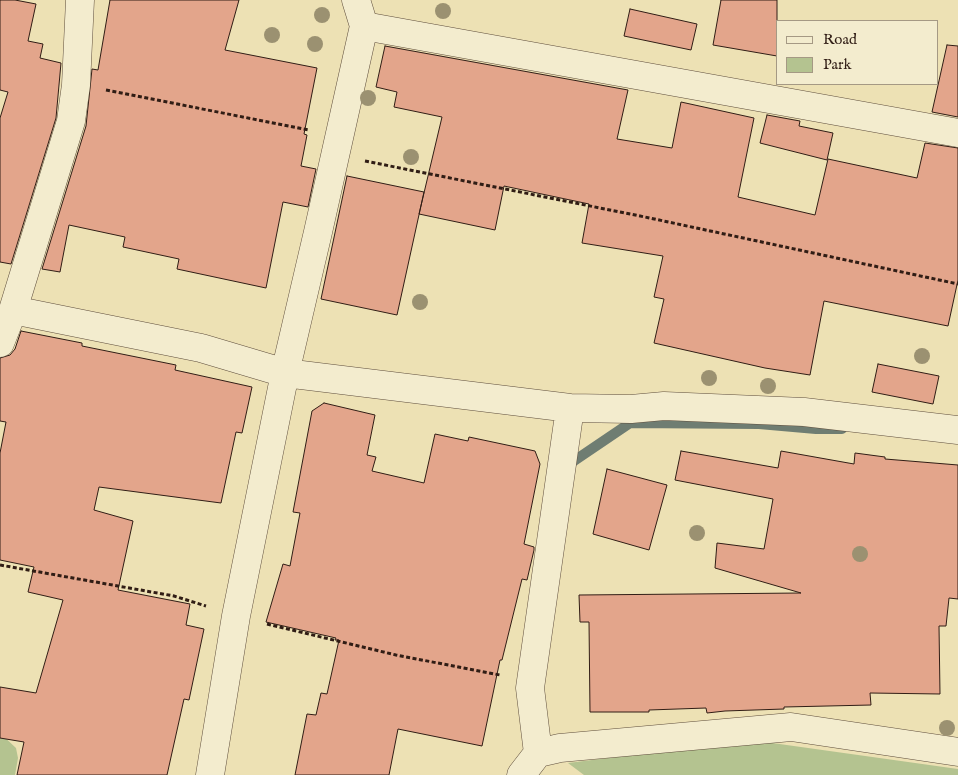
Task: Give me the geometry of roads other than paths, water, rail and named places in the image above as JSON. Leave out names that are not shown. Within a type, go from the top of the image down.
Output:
[{"type":"street","points":[[0,343],[13,310],[71,121],[76,84],[80,0]]},
{"type":"street","points":[[210,775],[236,616],[285,373],[364,26],[356,0]]},
{"type":"street","points":[[364,26],[958,133]]},
{"type":"street","points":[[13,310],[201,348],[285,373],[570,408],[630,409],[664,406],[804,412],[958,430]]},
{"type":"street","points":[[538,753],[530,688],[570,408]]},
{"type":"street","points":[[521,775],[538,753],[560,748],[791,727],[958,752]]},
{"type":"waterway","points":[[565,467],[630,423],[759,424],[816,429],[842,429]]}]
